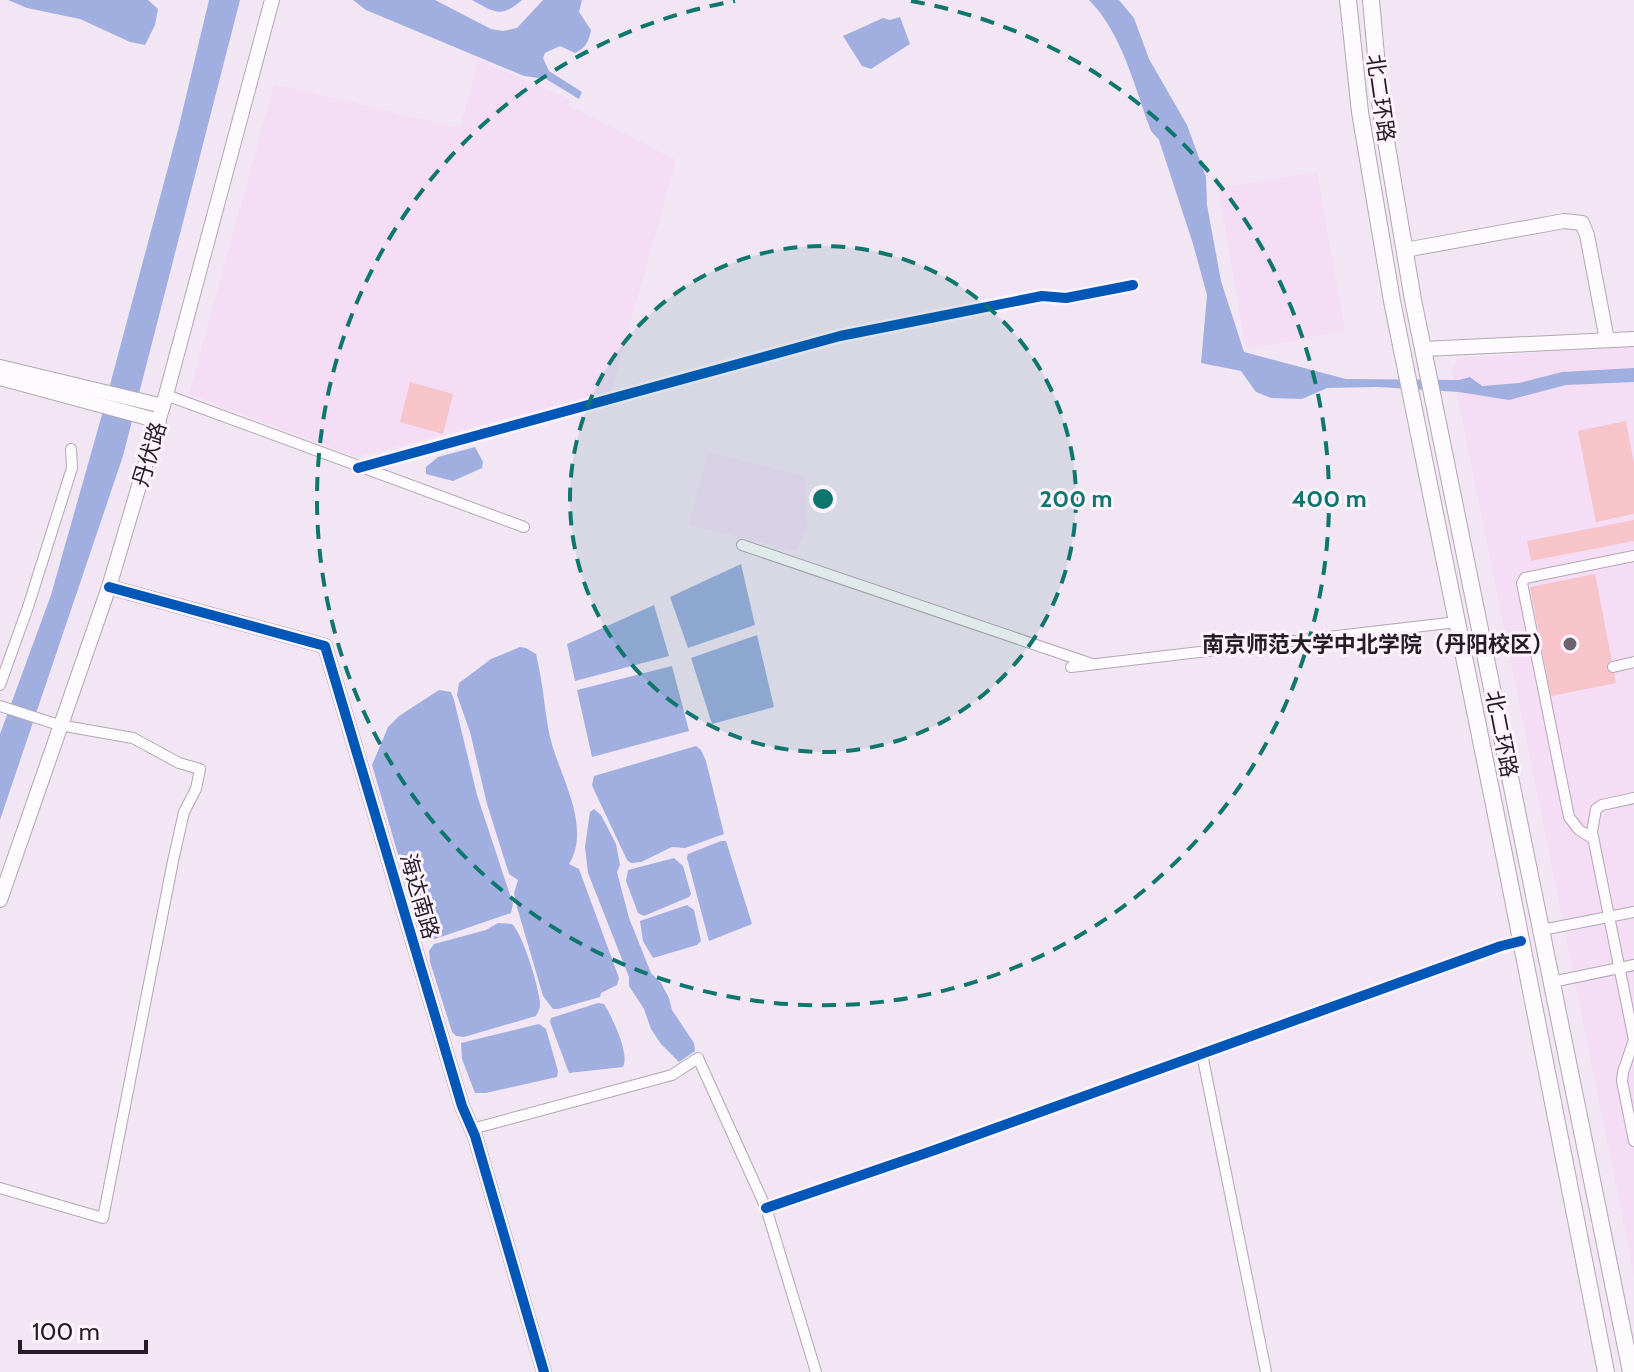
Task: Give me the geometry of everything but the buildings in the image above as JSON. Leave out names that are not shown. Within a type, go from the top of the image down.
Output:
[{"type":"main road","name":"北二环路","points":[[1348,0],[1357,85],[1382,246],[1606,1372]]},
{"type":"main road","name":"北二环路","points":[[1371,0],[1381,111],[1423,349],[1631,1372]]},
{"type":"street","name":"丹伏路","points":[[0,900],[109,587],[163,408],[272,0]]},
{"type":"street","points":[[1382,246],[1404,247],[1564,221],[1582,223],[1607,340]]},
{"type":"street","points":[[358,468],[840,336],[1042,296],[1066,298],[1133,285]]},
{"type":"street","points":[[1423,349],[1634,339]]},
{"type":"street","points":[[0,367],[139,408],[163,408],[358,468],[524,527]]},
{"type":"street","points":[[0,378],[101,398]]},
{"type":"street","points":[[0,685],[72,468],[71,449]]},
{"type":"street","points":[[742,545],[1093,664]]},
{"type":"street","points":[[1592,838],[1579,830],[1569,817],[1522,583],[1525,578],[1634,556]]},
{"type":"street","name":"海达南路","points":[[109,587],[325,646],[544,1372]]},
{"type":"street","points":[[1071,667],[1479,620]]},
{"type":"street","points":[[1613,667],[1634,662]]},
{"type":"street","points":[[0,706],[59,725],[133,738],[179,763],[200,769],[196,789],[184,812],[173,861],[103,1218],[0,1188]]},
{"type":"street","points":[[1634,798],[1596,809],[1592,838],[1611,917],[1634,1040],[1622,1081],[1634,1141]]},
{"type":"street","points":[[766,1208],[1501,946],[1634,912]]},
{"type":"street","points":[[1552,982],[1634,965]]},
{"type":"street","points":[[1202,1054],[1266,1372]]},
{"type":"street","points":[[472,1129],[672,1075],[698,1058],[766,1208],[816,1372]]},
{"type":"shaded area","points":[[478,60],[570,99],[569,106],[676,160],[611,392],[357,457],[189,394],[274,84],[460,128]]},
{"type":"shaded area","points":[[1317,172],[1345,331],[1246,349],[1218,188]]},
{"type":"shaded area","name":"南京师范大学中北学院（丹阳校区）","points":[[1634,346],[1634,1275],[1452,369],[1459,358]]},
{"type":"shaded area","points":[[410,382],[453,394],[443,434],[400,422]]},
{"type":"shaded area","points":[[1626,421],[1634,464],[1634,514],[1596,522],[1578,431]]},
{"type":"shaded area","points":[[708,452],[804,476],[807,525],[797,551],[689,525]]},
{"type":"shaded area","points":[[1634,520],[1634,541],[1531,561],[1527,541]]},
{"type":"shaded area","points":[[1595,574],[1616,683],[1551,696],[1530,587]]},
{"type":"water","points":[[8,0],[148,0],[158,9],[155,25],[145,45],[130,42],[80,19],[27,8]]},
{"type":"water","points":[[209,0],[240,0],[123,456],[0,820],[0,734],[51,595],[178,130]]},
{"type":"water","points":[[353,0],[435,0],[491,29],[503,31],[517,28],[543,0],[582,0],[579,12],[591,30],[586,44],[575,53],[560,46],[545,53],[543,58],[549,71],[582,92],[579,99],[546,79],[524,76],[366,10]]},
{"type":"water","points":[[472,0],[522,0],[508,10],[497,12]]},
{"type":"water","points":[[1089,0],[1119,0],[1134,18],[1149,59],[1187,125],[1206,177],[1207,205],[1221,281],[1244,352],[1346,379],[1459,380],[1470,377],[1482,386],[1519,383],[1562,372],[1634,368],[1634,382],[1566,385],[1509,400],[1459,392],[1378,387],[1327,388],[1302,399],[1271,398],[1256,392],[1241,371],[1201,363],[1207,295],[1193,244],[1159,140],[1151,131],[1119,45]]},
{"type":"water","points":[[900,17],[910,44],[871,69],[862,66],[843,36],[883,18],[890,20]]},
{"type":"water","points":[[475,447],[483,462],[482,468],[453,481],[426,474],[426,467],[438,457]]},
{"type":"water","points":[[741,564],[755,625],[688,648],[670,597]]},
{"type":"water","points":[[654,605],[669,656],[575,681],[567,644]]},
{"type":"water","points":[[757,635],[774,707],[712,724],[691,658]]},
{"type":"water","points":[[520,647],[536,654],[548,727],[575,814],[576,848],[569,864],[579,869],[619,978],[617,985],[601,993],[600,997],[558,1009],[553,1009],[543,996],[517,907],[514,893],[518,880],[509,874],[457,695],[459,683],[491,659]]},
{"type":"water","points":[[672,666],[689,731],[592,757],[577,690]]},
{"type":"water","points":[[439,690],[451,692],[454,700],[477,795],[513,904],[511,913],[429,941],[423,938],[420,930],[372,765],[388,727],[399,716]]},
{"type":"water","points":[[696,746],[706,761],[724,834],[685,848],[672,847],[641,862],[631,863],[592,785],[594,776]]},
{"type":"water","points":[[594,809],[601,815],[616,844],[620,865],[617,872],[629,918],[651,973],[661,983],[672,1010],[694,1043],[695,1051],[679,1062],[651,1029],[644,1009],[629,986],[629,977],[588,873],[585,847],[590,812]]},
{"type":"water","points":[[726,841],[752,924],[709,941],[687,858],[688,854]]},
{"type":"water","points":[[674,858],[683,866],[691,894],[644,916],[638,913],[626,881],[628,870]]},
{"type":"water","points":[[687,905],[694,910],[701,941],[697,945],[653,958],[643,941],[640,921]]},
{"type":"water","points":[[498,923],[512,924],[521,938],[537,986],[539,1010],[536,1016],[464,1037],[456,1036],[452,1032],[429,951],[434,944],[486,930]]},
{"type":"water","points":[[598,1003],[604,1004],[619,1036],[625,1061],[623,1067],[569,1073],[551,1018]]},
{"type":"water","points":[[539,1024],[546,1029],[557,1077],[475,1093],[462,1059],[461,1043]]},
{"type":"cycle path","points":[[358,468],[840,336],[1042,296],[1066,298],[1133,285]]},
{"type":"cycle path","points":[[109,587],[325,646],[544,1372]]},
{"type":"cycle path","points":[[766,1208],[1521,941]]},
{"type":"place","name":"南京师范大学中北学院（丹阳校区）","points":[[1570,644]]}]
